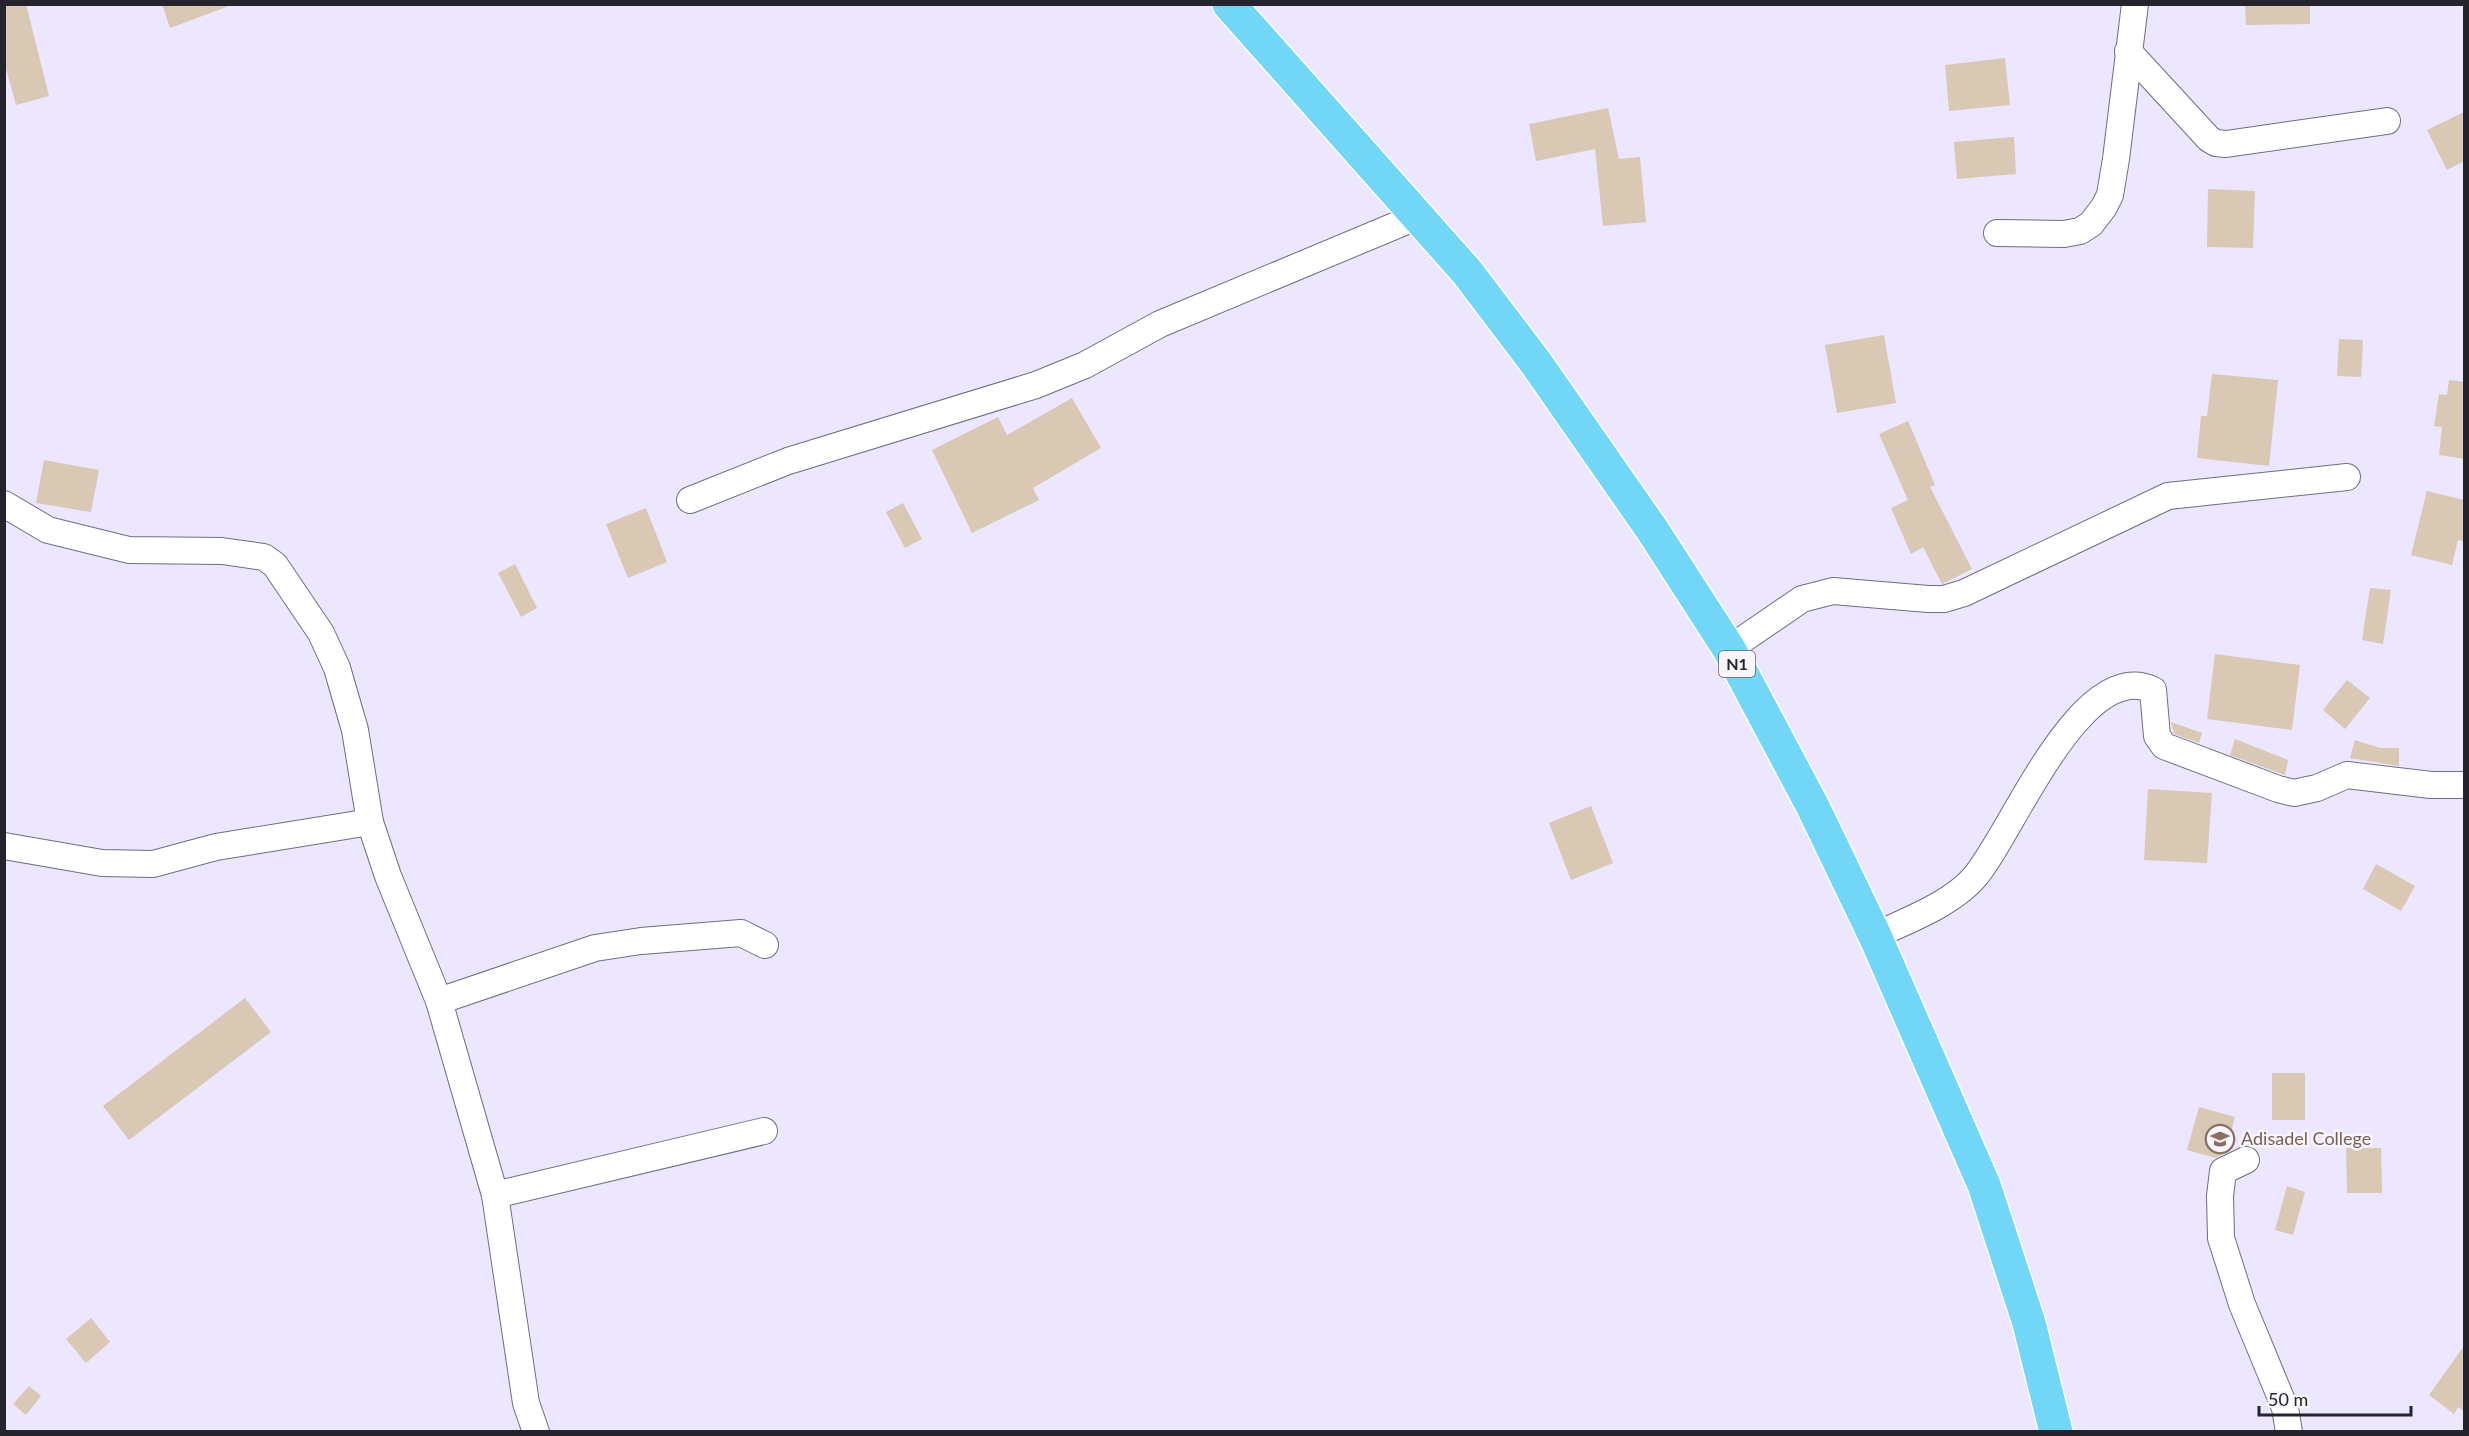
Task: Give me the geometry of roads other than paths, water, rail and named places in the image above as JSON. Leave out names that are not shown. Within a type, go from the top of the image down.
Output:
[{"type":"highway","name":"N1","points":[[1228,4],[1308,90],[1416,217],[1467,272],[1536,363],[1653,531],[1729,649],[1813,807],[1875,936],[1984,1185],[2029,1323],[2056,1431]]},
{"type":"street","points":[[1997,233],[2064,234],[2080,231],[2091,224],[2104,207],[2110,195],[2116,159],[2135,4]]},
{"type":"street","points":[[2128,51],[2202,132],[2216,143],[2226,144],[2387,121]]},
{"type":"street","points":[[690,500],[788,461],[1036,385],[1085,365],[1160,324],[1416,217]]},
{"type":"street","points":[[1729,649],[1802,599],[1833,591],[1928,599],[1944,599],[1964,593],[2168,496],[2347,477]]},
{"type":"street","points":[[4,504],[48,530],[129,549],[238,553],[264,557],[275,565],[316,624],[337,668],[355,730],[370,822],[388,876],[439,1001],[495,1195],[526,1403],[536,1431]]},
{"type":"street","points":[[1875,936],[1954,895],[1974,878],[2052,750],[2074,721],[2104,697],[2124,687],[2143,686],[2152,690],[2157,736],[2164,746],[2278,789],[2294,793],[2317,788],[2347,775],[2431,785],[2464,785]]},
{"type":"street","points":[[4,846],[102,863],[153,864],[216,847],[370,822]]},
{"type":"street","points":[[439,1001],[514,973],[595,948],[641,941],[741,933],[765,945]]},
{"type":"street","points":[[495,1195],[764,1131]]},
{"type":"street","points":[[2246,1160],[2223,1171],[2220,1196],[2221,1238],[2242,1304],[2284,1408],[2289,1431]]},
{"type":"place","name":"Adisadel College","points":[[2220,1139]]}]
